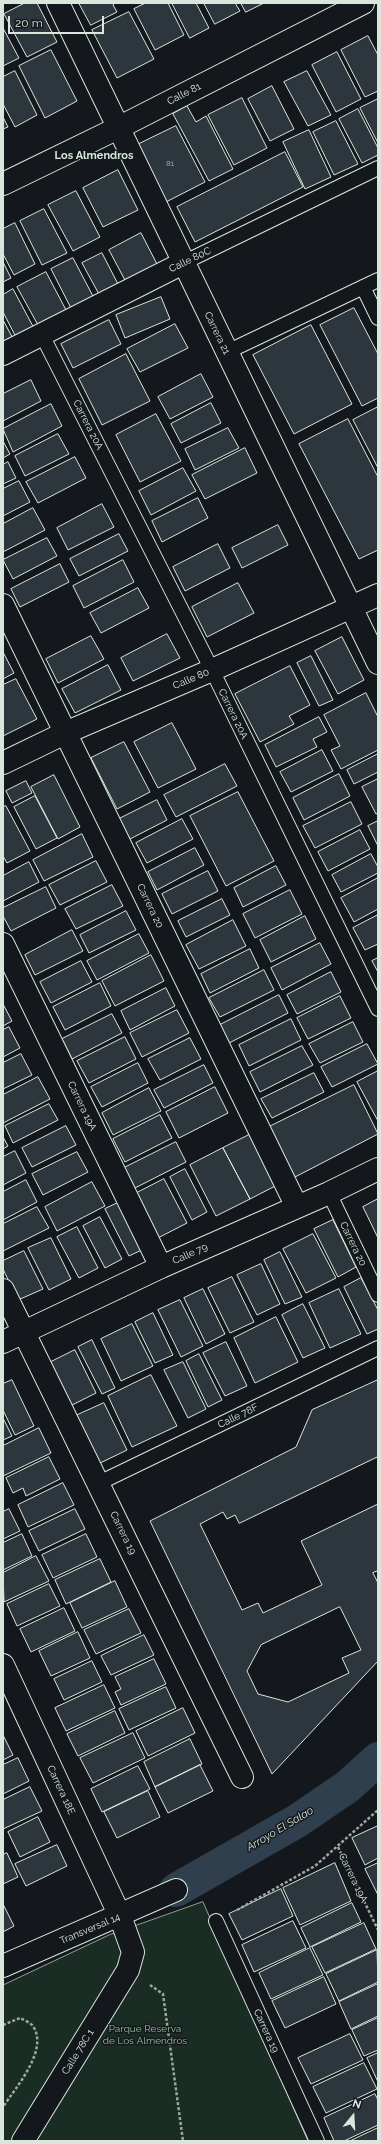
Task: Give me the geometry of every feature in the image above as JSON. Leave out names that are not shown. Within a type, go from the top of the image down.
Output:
[{"type":"street","name":"Carrera 21","points":[[58,3],[378,663]]},
{"type":"street","name":"Calle 81","points":[[3,184],[118,128],[363,3]]},
{"type":"street","name":"Calle 80C","points":[[3,354],[183,263]]},
{"type":"street","name":"Calle 80","points":[[3,763],[65,733],[212,670],[378,595]]},
{"type":"street","name":"Carrera 20","points":[[3,605],[297,1207]]},
{"type":"street","name":"Carrera 19A","points":[[3,944],[161,1267]]},
{"type":"street","name":"Calle 79","points":[[3,1342],[161,1267],[329,1193],[378,1169]]},
{"type":"street","name":"Carrera 19","points":[[3,1290],[242,1777]]},
{"type":"street","name":"Carrera 18E","points":[[3,1665],[120,1916]]},
{"type":"street","name":"Transversal 14","points":[[3,1966],[120,1916],[176,1890]]},
{"type":"street","name":"Calle 78C 1","points":[[23,2141],[128,1970],[133,1952],[120,1916]]},
{"type":"lane","name":"Calle 80C","points":[[183,263],[378,168]]},
{"type":"lane","points":[[226,352],[378,280]]},
{"type":"lane","points":[[363,287],[378,318]]},
{"type":"lane","name":"Carrera 20A","points":[[42,335],[212,670],[378,1009]]},
{"type":"lane","name":"Carrera 20","points":[[329,1193],[378,1295]]},
{"type":"lane","name":"Calle 78F","points":[[99,1483],[378,1348]]},
{"type":"lane","name":"Carrera 19","points":[[216,1921],[317,2141]]},
{"type":"path","points":[[216,1921],[289,1882],[315,1866],[378,1810]]},
{"type":"path","name":"Carrera 19A","points":[[338,1847],[378,1930]]},
{"type":"path","points":[[128,1970],[163,1994],[183,2141]]},
{"type":"path","points":[[3,2026],[20,2018],[33,2025],[38,2038],[34,2059],[3,2107]]},
{"type":"green space","name":"Parque Reserva de Los Almendros","points":[[203,1902],[308,2141],[3,2141],[3,1985],[109,1935]]},
{"type":"building","points":[[25,3],[37,3],[57,42],[27,57],[4,14]]},
{"type":"building","points":[[79,3],[115,3],[113,5],[117,12],[91,25]]},
{"type":"building","points":[[146,3],[168,3],[184,35],[155,50],[134,9]]},
{"type":"building","points":[[172,3],[196,3],[209,28],[190,38]]},
{"type":"building","points":[[204,3],[235,3],[240,11],[215,24]]},
{"type":"building","points":[[241,3],[264,3],[246,12]]},
{"type":"building","points":[[129,12],[154,59],[117,78],[92,30]]},
{"type":"building","points":[[3,28],[19,58],[3,66]]},
{"type":"building","points":[[368,36],[378,55],[378,91],[365,97],[341,50]]},
{"type":"building","points":[[51,50],[77,101],[45,118],[19,66]]},
{"type":"building","points":[[337,52],[361,99],[336,112],[312,65]]},
{"type":"building","points":[[15,71],[37,115],[15,127],[3,104],[3,77]]},
{"type":"building","points":[[307,71],[331,115],[308,126],[284,82]]},
{"type":"building","points":[[272,86],[294,129],[270,141],[248,99]]},
{"type":"building","points":[[242,98],[267,148],[234,165],[208,115]]},
{"type":"building","points":[[378,99],[378,143],[360,108]]},
{"type":"building","points":[[187,106],[196,122],[206,116],[233,169],[209,181],[173,114]]},
{"type":"building","points":[[358,109],[378,148],[378,155],[362,163],[339,119]]},
{"type":"building","points":[[3,117],[8,127],[3,129]]},
{"type":"building","points":[[336,121],[358,164],[334,175],[313,132]]},
{"type":"building","points":[[176,126],[205,182],[164,203],[135,146]]},
{"type":"building","points":[[309,130],[331,177],[305,189],[283,142]]},
{"type":"building","points":[[285,152],[303,187],[195,242],[177,207]]},
{"type":"building","points":[[118,170],[138,210],[103,227],[83,188]]},
{"type":"building","points":[[76,191],[100,237],[73,251],[48,205]]},
{"type":"building","points":[[44,209],[67,253],[42,265],[20,221]]},
{"type":"building","points":[[15,223],[35,264],[14,275],[3,254],[3,229]]},
{"type":"building","points":[[141,233],[159,268],[127,284],[109,250]]},
{"type":"building","points":[[102,253],[119,286],[100,296],[82,263]]},
{"type":"building","points":[[73,258],[96,302],[74,314],[51,269]]},
{"type":"building","points":[[3,262],[11,278],[3,282]]},
{"type":"building","points":[[46,272],[66,310],[38,325],[17,287]]},
{"type":"building","points":[[13,289],[36,332],[18,341],[3,312],[3,295]]},
{"type":"building","points":[[161,297],[170,319],[125,338],[116,315]]},
{"type":"building","points":[[354,308],[378,354],[378,398],[362,406],[320,325]]},
{"type":"building","points":[[3,320],[16,344],[3,351]]},
{"type":"building","points":[[109,320],[121,344],[73,368],[61,344]]},
{"type":"building","points":[[175,324],[188,348],[140,372],[127,349]]},
{"type":"building","points":[[311,325],[352,404],[294,434],[253,355]]},
{"type":"building","points":[[126,354],[150,401],[102,425],[79,379]]},
{"type":"building","points":[[201,374],[213,397],[170,419],[158,397]]},
{"type":"building","points":[[31,380],[41,401],[3,421],[3,394]]},
{"type":"building","points":[[211,403],[221,423],[181,443],[171,424]]},
{"type":"building","points":[[51,404],[62,426],[13,452],[3,429]]},
{"type":"building","points":[[378,407],[378,468],[353,420]]},
{"type":"building","points":[[156,414],[181,461],[140,482],[116,435]]},
{"type":"building","points":[[348,419],[378,477],[378,550],[359,559],[299,444]]},
{"type":"building","points":[[228,428],[239,448],[195,470],[185,449]]},
{"type":"building","points":[[58,434],[69,454],[25,476],[15,456]]},
{"type":"building","points":[[3,441],[10,454],[3,458]]},
{"type":"building","points":[[245,448],[257,473],[205,499],[192,475]]},
{"type":"building","points":[[75,457],[86,478],[38,503],[26,482]]},
{"type":"building","points":[[8,462],[16,478],[3,484],[3,465]]},
{"type":"building","points":[[183,468],[196,491],[151,515],[139,491]]},
{"type":"building","points":[[19,481],[30,502],[3,516],[3,489]]},
{"type":"building","points":[[198,498],[208,518],[162,542],[152,521]]},
{"type":"building","points":[[102,504],[114,527],[68,550],[57,528]]},
{"type":"building","points":[[33,508],[45,530],[3,552],[3,524]]},
{"type":"building","points":[[278,525],[288,545],[242,568],[232,548]]},
{"type":"building","points":[[119,534],[128,551],[79,576],[70,559]]},
{"type":"building","points":[[47,538],[57,556],[13,579],[3,560]]},
{"type":"building","points":[[218,544],[230,568],[185,591],[173,567]]},
{"type":"building","points":[[123,560],[134,582],[84,608],[73,586]]},
{"type":"building","points":[[60,564],[69,582],[20,607],[11,589]]},
{"type":"building","points":[[238,583],[254,613],[207,637],[192,607]]},
{"type":"building","points":[[138,588],[149,608],[101,633],[90,613]]},
{"type":"building","points":[[167,634],[180,658],[133,681],[121,658]]},
{"type":"building","points":[[91,636],[104,659],[58,683],[46,659]]},
{"type":"building","points":[[342,637],[364,680],[338,694],[315,651]]},
{"type":"building","points":[[3,652],[14,673],[3,679]]},
{"type":"building","points":[[311,656],[333,700],[319,706],[297,663]]},
{"type":"building","points":[[108,665],[121,690],[75,713],[62,689]]},
{"type":"building","points":[[290,666],[310,705],[289,716],[294,724],[260,742],[235,694]]},
{"type":"building","points":[[16,679],[37,719],[3,736],[3,685]]},
{"type":"building","points":[[366,693],[378,717],[378,750],[341,769],[331,750],[340,746],[324,715]]},
{"type":"building","points":[[319,717],[327,732],[313,739],[317,747],[276,767],[265,745]]},
{"type":"building","points":[[172,723],[196,769],[158,788],[134,742]]},
{"type":"building","points":[[124,742],[150,792],[117,809],[91,758]]},
{"type":"building","points":[[322,750],[333,771],[291,792],[280,772]]},
{"type":"building","points":[[378,754],[378,772],[354,784],[347,770]]},
{"type":"building","points":[[225,764],[237,786],[176,817],[164,795]]},
{"type":"building","points":[[339,774],[350,796],[304,820],[293,798]]},
{"type":"building","points":[[54,775],[80,827],[58,839],[31,787]]},
{"type":"building","points":[[378,779],[378,813],[376,814],[362,787]]},
{"type":"building","points":[[26,781],[32,793],[12,803],[6,791]]},
{"type":"building","points":[[238,792],[274,861],[226,886],[190,816]]},
{"type":"building","points":[[35,796],[57,838],[36,849],[14,807]]},
{"type":"building","points":[[157,800],[167,820],[128,840],[117,820]]},
{"type":"building","points":[[351,802],[362,824],[315,848],[303,826]]},
{"type":"building","points":[[6,806],[30,851],[7,863],[3,856],[3,807]]},
{"type":"building","points":[[182,819],[193,839],[147,863],[136,843]]},
{"type":"building","points":[[378,821],[378,846],[368,826]]},
{"type":"building","points":[[360,830],[370,849],[328,871],[318,852]]},
{"type":"building","points":[[82,834],[93,857],[44,881],[33,860]]},
{"type":"building","points":[[195,848],[204,865],[157,890],[148,872]]},
{"type":"building","points":[[371,854],[378,867],[378,873],[341,892],[332,875]]},
{"type":"building","points":[[96,861],[107,882],[60,905],[49,885]]},
{"type":"building","points":[[29,862],[39,882],[3,901],[3,876]]},
{"type":"building","points":[[276,866],[286,885],[243,907],[234,888]]},
{"type":"building","points":[[208,871],[218,891],[172,914],[162,894]]},
{"type":"building","points":[[378,878],[378,909],[354,922],[341,898]]},
{"type":"building","points":[[112,885],[123,906],[76,929],[65,909]]},
{"type":"building","points":[[46,887],[56,908],[11,931],[3,916],[3,908]]},
{"type":"building","points":[[290,890],[302,914],[255,938],[243,914]]},
{"type":"building","points":[[222,899],[230,915],[186,937],[178,921]]},
{"type":"building","points":[[126,911],[136,930],[89,953],[80,935]]},
{"type":"building","points":[[378,915],[378,944],[365,950],[353,928]]},
{"type":"building","points":[[305,916],[316,939],[271,962],[260,940]]},
{"type":"building","points":[[233,920],[246,946],[199,969],[186,945]]},
{"type":"building","points":[[72,930],[83,951],[35,975],[25,955]]},
{"type":"building","points":[[139,934],[149,953],[97,980],[87,961]]},
{"type":"building","points":[[320,943],[331,964],[282,990],[271,968]]},
{"type":"building","points":[[250,949],[259,968],[210,993],[201,974]]},
{"type":"building","points":[[151,955],[164,981],[115,1006],[102,981]]},
{"type":"building","points":[[378,958],[378,972],[372,961]]},
{"type":"building","points":[[81,961],[92,982],[51,1003],[40,982]]},
{"type":"building","points":[[264,970],[274,990],[220,1017],[209,998]]},
{"type":"building","points":[[331,972],[341,992],[297,1014],[287,995]]},
{"type":"building","points":[[100,983],[111,1006],[65,1030],[53,1007]]},
{"type":"building","points":[[166,988],[175,1006],[130,1030],[121,1011]]},
{"type":"building","points":[[279,995],[288,1013],[229,1043],[220,1025]]},
{"type":"building","points":[[340,996],[351,1018],[308,1039],[297,1018]]},
{"type":"building","points":[[3,1004],[12,1021],[3,1026]]},
{"type":"building","points":[[177,1010],[189,1033],[142,1057],[130,1033]]},
{"type":"building","points":[[112,1014],[122,1033],[72,1059],[62,1039]]},
{"type":"building","points":[[291,1019],[301,1040],[249,1066],[239,1045]]},
{"type":"building","points":[[353,1022],[363,1042],[320,1063],[309,1044]]},
{"type":"building","points":[[9,1027],[20,1048],[3,1057],[3,1030]]},
{"type":"building","points":[[125,1037],[136,1059],[89,1083],[77,1061]]},
{"type":"building","points":[[190,1038],[201,1059],[160,1080],[148,1059]]},
{"type":"building","points":[[367,1044],[378,1064],[332,1087],[321,1067]]},
{"type":"building","points":[[302,1046],[313,1065],[260,1092],[250,1072]]},
{"type":"building","points":[[21,1054],[32,1075],[3,1089],[3,1063]]},
{"type":"building","points":[[138,1063],[148,1083],[102,1107],[91,1087]]},
{"type":"building","points":[[204,1065],[213,1083],[164,1108],[154,1090]]},
{"type":"building","points":[[378,1071],[378,1121],[357,1082]]},
{"type":"building","points":[[314,1073],[324,1092],[272,1118],[261,1099]]},
{"type":"building","points":[[38,1077],[50,1099],[3,1123],[3,1095]]},
{"type":"building","points":[[354,1085],[378,1134],[295,1177],[269,1127]]},
{"type":"building","points":[[215,1087],[228,1113],[179,1138],[166,1112]]},
{"type":"building","points":[[149,1088],[161,1111],[113,1135],[102,1113]]},
{"type":"building","points":[[49,1104],[58,1120],[13,1143],[5,1126]]},
{"type":"building","points":[[160,1115],[172,1138],[125,1162],[113,1139]]},
{"type":"building","points":[[66,1126],[76,1145],[32,1167],[22,1148]]},
{"type":"building","points":[[253,1133],[279,1184],[250,1199],[223,1148]]},
{"type":"building","points":[[3,1137],[8,1146],[3,1149]]},
{"type":"building","points":[[176,1142],[186,1162],[135,1188],[124,1168]]},
{"type":"building","points":[[223,1148],[250,1199],[216,1216],[190,1165]]},
{"type":"building","points":[[15,1151],[26,1173],[3,1185],[3,1157]]},
{"type":"building","points":[[77,1152],[88,1172],[43,1195],[32,1174]]},
{"type":"building","points":[[185,1169],[207,1212],[192,1220],[170,1177]]},
{"type":"building","points":[[164,1179],[187,1223],[152,1241],[129,1197]]},
{"type":"building","points":[[26,1180],[37,1202],[3,1220],[3,1192]]},
{"type":"building","points":[[92,1182],[105,1206],[57,1231],[45,1207]]},
{"type":"building","points":[[378,1199],[378,1238],[363,1207]]},
{"type":"building","points":[[124,1200],[148,1247],[129,1256],[105,1209]]},
{"type":"building","points":[[37,1207],[49,1228],[3,1251],[3,1224]]},
{"type":"building","points":[[100,1217],[122,1259],[105,1268],[83,1226]]},
{"type":"building","points":[[333,1220],[356,1267],[338,1277],[314,1229]]},
{"type":"building","points":[[77,1227],[98,1268],[79,1278],[57,1237]]},
{"type":"building","points":[[313,1234],[336,1278],[306,1293],[283,1249]]},
{"type":"building","points":[[51,1238],[71,1279],[49,1290],[28,1248]]},
{"type":"building","points":[[24,1251],[43,1289],[18,1300],[3,1269],[3,1261]]},
{"type":"building","points":[[280,1252],[302,1297],[285,1304],[264,1260]]},
{"type":"building","points":[[261,1264],[280,1304],[257,1315],[237,1275]]},
{"type":"building","points":[[232,1277],[254,1322],[230,1333],[208,1288]]},
{"type":"building","points":[[361,1278],[378,1310],[378,1329],[367,1334],[344,1287]]},
{"type":"building","points":[[203,1289],[225,1334],[206,1344],[184,1298]]},
{"type":"building","points":[[339,1289],[361,1334],[330,1348],[309,1303]]},
{"type":"building","points":[[180,1300],[203,1346],[181,1357],[158,1310]]},
{"type":"building","points":[[303,1304],[325,1348],[303,1358],[282,1315]]},
{"type":"building","points":[[153,1313],[173,1355],[155,1363],[135,1322]]},
{"type":"building","points":[[276,1317],[298,1362],[255,1383],[234,1338]]},
{"type":"building","points":[[132,1324],[153,1366],[121,1381],[101,1339]]},
{"type":"building","points":[[92,1340],[115,1388],[102,1394],[78,1347]]},
{"type":"building","points":[[226,1342],[247,1386],[225,1396],[203,1353]]},
{"type":"building","points":[[75,1350],[96,1393],[70,1406],[49,1363]]},
{"type":"building","points":[[199,1354],[222,1400],[208,1407],[186,1361]]},
{"type":"building","points":[[183,1362],[206,1409],[188,1418],[164,1370]]},
{"type":"building","points":[[151,1375],[177,1426],[132,1447],[108,1396]]},
{"type":"building","points":[[12,1380],[34,1426],[15,1435],[3,1410],[3,1384]]},
{"type":"building","points":[[378,1380],[378,1661],[272,1774],[150,1521],[296,1447],[312,1410]]},
{"type":"building","points":[[104,1403],[127,1450],[94,1466],[71,1418]]},
{"type":"building","points":[[3,1418],[12,1436],[3,1440]]},
{"type":"building","points":[[39,1428],[51,1453],[3,1476],[3,1446]]},
{"type":"building","points":[[49,1457],[60,1479],[26,1496],[23,1488],[13,1493],[6,1478]]},
{"type":"building","points":[[378,1457],[378,1504],[301,1541],[322,1585],[263,1613],[258,1603],[242,1610],[200,1524],[223,1512],[227,1519],[235,1515],[239,1523]]},
{"type":"building","points":[[63,1483],[74,1505],[28,1527],[18,1505]]},
{"type":"building","points":[[9,1509],[20,1531],[3,1539],[3,1512]]},
{"type":"building","points":[[75,1509],[85,1529],[39,1551],[29,1531]]},
{"type":"building","points":[[22,1534],[32,1556],[3,1570],[3,1543]]},
{"type":"building","points":[[86,1534],[97,1557],[53,1578],[42,1555]]},
{"type":"building","points":[[36,1556],[49,1581],[4,1602],[3,1573]]},
{"type":"building","points":[[100,1559],[111,1582],[66,1604],[55,1580]]},
{"type":"building","points":[[378,1571],[378,1583],[373,1573]]},
{"type":"building","points":[[115,1581],[127,1607],[82,1628],[70,1603]]},
{"type":"building","points":[[49,1584],[60,1606],[17,1626],[7,1604]]},
{"type":"building","points":[[340,1607],[361,1650],[342,1658],[349,1673],[288,1702],[258,1694],[247,1671],[261,1645]]},
{"type":"building","points":[[64,1608],[75,1631],[31,1652],[20,1629]]},
{"type":"building","points":[[129,1609],[141,1633],[96,1654],[84,1630]]},
{"type":"building","points":[[78,1632],[90,1658],[51,1676],[39,1651]]},
{"type":"building","points":[[144,1635],[154,1655],[111,1675],[101,1656]]},
{"type":"building","points":[[154,1659],[166,1684],[121,1705],[115,1692],[121,1689],[115,1677]]},
{"type":"building","points":[[92,1661],[102,1682],[64,1700],[54,1679]]},
{"type":"building","points":[[104,1685],[115,1708],[66,1731],[55,1708]]},
{"type":"building","points":[[166,1687],[176,1708],[129,1730],[119,1709]]},
{"type":"building","points":[[183,1708],[195,1733],[148,1756],[136,1731]]},
{"type":"building","points":[[115,1711],[125,1733],[78,1756],[67,1734]]},
{"type":"building","points":[[133,1733],[145,1758],[93,1783],[80,1758]]},
{"type":"building","points":[[3,1735],[13,1755],[3,1760]]},
{"type":"building","points":[[190,1739],[202,1764],[155,1787],[144,1762]]},
{"type":"building","points":[[18,1758],[29,1781],[3,1794],[3,1765]]},
{"type":"building","points":[[200,1765],[213,1791],[168,1813],[155,1787]]},
{"type":"building","points":[[138,1766],[150,1789],[102,1812],[91,1789]]},
{"type":"building","points":[[30,1787],[42,1811],[3,1829],[3,1800]]},
{"type":"building","points":[[148,1791],[160,1817],[117,1838],[104,1812]]},
{"type":"building","points":[[38,1817],[50,1842],[20,1857],[8,1832]]},
{"type":"building","points":[[378,1826],[378,1858],[365,1865],[352,1838]]},
{"type":"building","points":[[57,1845],[67,1866],[26,1886],[15,1864]]},
{"type":"building","points":[[7,1853],[18,1877],[3,1884],[3,1855]]},
{"type":"building","points":[[335,1863],[351,1901],[300,1925],[283,1888]]},
{"type":"building","points":[[378,1863],[378,1895],[365,1869]]},
{"type":"building","points":[[281,1889],[293,1916],[242,1940],[229,1914]]},
{"type":"building","points":[[352,1903],[361,1922],[310,1947],[301,1928]]},
{"type":"building","points":[[3,1904],[14,1926],[3,1932]]},
{"type":"building","points":[[293,1921],[306,1948],[254,1972],[242,1945]]},
{"type":"building","points":[[364,1923],[376,1949],[325,1973],[312,1947]]},
{"type":"building","points":[[310,1948],[323,1975],[271,1999],[259,1973]]},
{"type":"building","points":[[377,1950],[378,1982],[339,2001],[326,1974]]},
{"type":"building","points":[[324,1977],[336,2004],[285,2028],[272,2001]]},
{"type":"building","points":[[378,1984],[378,2016],[351,2029],[339,2002]]},
{"type":"building","points":[[378,2018],[378,2050],[364,2056],[352,2030]]},
{"type":"building","points":[[350,2034],[363,2060],[311,2084],[298,2058]]},
{"type":"building","points":[[378,2053],[378,2082],[367,2058]]},
{"type":"building","points":[[364,2063],[377,2089],[326,2113],[313,2087]]},
{"type":"building","points":[[375,2094],[378,2100],[378,2125],[344,2141],[334,2141],[324,2118]]},
{"type":"building","points":[[378,2128],[378,2141],[350,2141]]},
{"type":"waterway","name":"Arroyo El Salao","points":[[176,1890],[297,1821],[347,1787],[378,1759]]},
{"type":"district","name":"Los Almendros","points":[[94,156]]}]
